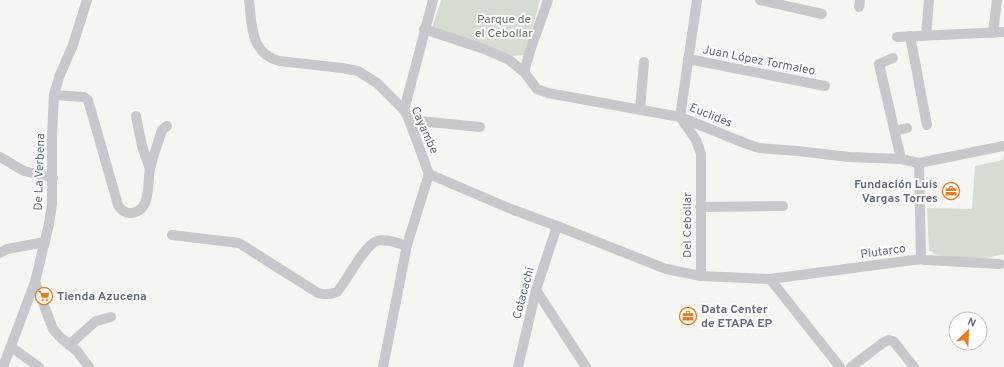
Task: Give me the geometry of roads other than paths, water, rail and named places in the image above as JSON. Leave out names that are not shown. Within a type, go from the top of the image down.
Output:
[{"type":"street","name":"De La Verbena","points":[[3,367],[35,282],[45,242],[52,204],[52,136],[54,95],[59,77],[73,45],[87,0]]},
{"type":"street","name":"Cayambe","points":[[249,0],[253,32],[256,42],[264,54],[270,58],[279,61],[358,71],[377,83],[404,110],[429,174],[407,245],[383,367]]},
{"type":"street","points":[[404,110],[424,29],[433,0]]},
{"type":"street","points":[[524,72],[548,0]]},
{"type":"street","points":[[680,117],[697,0]]},
{"type":"street","points":[[760,0],[822,14]]},
{"type":"street","points":[[926,35],[929,0]]},
{"type":"street","points":[[993,33],[997,0]]},
{"type":"street","name":"Euclides","points":[[424,29],[484,49],[510,60],[524,72],[536,89],[548,93],[680,117],[759,148],[849,157],[901,159],[919,163],[1004,146]]},
{"type":"street","points":[[897,37],[1004,32]]},
{"type":"street","points":[[910,36],[927,125]]},
{"type":"street","points":[[893,58],[879,64],[901,159]]},
{"type":"street","name":"Juan López Tormaleo","points":[[688,59],[825,86]]},
{"type":"street","points":[[640,110],[644,62]]},
{"type":"street","points":[[54,95],[80,96],[88,100],[118,205],[121,210],[126,212],[132,213],[138,211],[144,205],[147,198],[150,169],[162,130],[167,126]]},
{"type":"street","points":[[136,116],[142,146],[150,169]]},
{"type":"street","name":"Del Cebollar","points":[[680,117],[696,140],[701,154],[701,276]]},
{"type":"street","points":[[409,120],[480,127]]},
{"type":"street","points":[[895,131],[907,128]]},
{"type":"street","points":[[0,157],[24,171],[53,178]]},
{"type":"street","points":[[919,163],[921,259]]},
{"type":"street","points":[[429,174],[511,209],[666,269],[701,276],[770,279],[840,367]]},
{"type":"street","points":[[700,207],[783,206]]},
{"type":"street","name":"Cotacachi","points":[[518,367],[536,290],[557,226]]},
{"type":"street","points":[[172,235],[239,243],[318,293],[324,295],[337,292],[366,249],[377,241],[407,245]]},
{"type":"street","points":[[0,253],[7,249],[45,242]]},
{"type":"street","name":"Plutarco","points":[[770,279],[921,259],[1000,264]]},
{"type":"street","points":[[35,282],[52,329],[77,351],[89,367]]},
{"type":"street","points":[[536,290],[586,367]]},
{"type":"street","points":[[69,345],[96,321],[111,317]]},
{"type":"street","points":[[851,367],[884,342],[890,340],[894,342],[914,367]]},
{"type":"street","points":[[11,347],[39,367]]},
{"type":"place","name":"Fundación Luis Vargas Torres","points":[[951,191]]},
{"type":"place","name":"Tienda Azucena","points":[[44,296]]},
{"type":"place","name":"Data Center de ETAPA EP","points":[[688,316]]},
{"type":"park label","name":"Parque de el Cebollar","points":[[504,26]]}]
